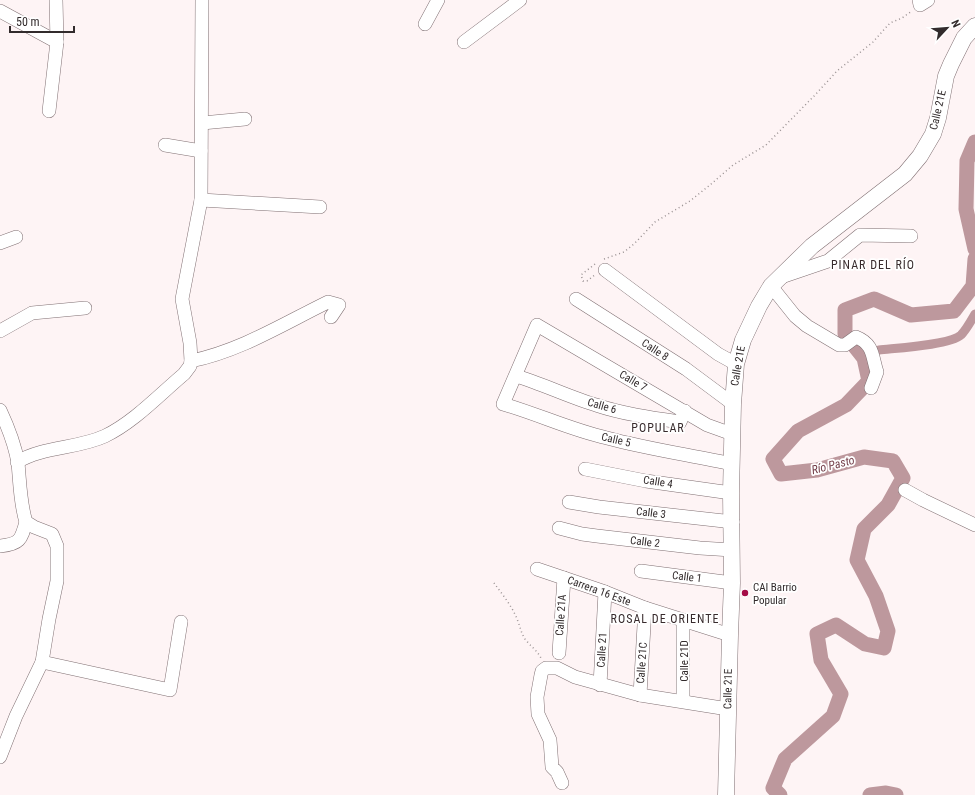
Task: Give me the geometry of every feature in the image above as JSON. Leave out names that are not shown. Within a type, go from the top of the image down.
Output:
[{"type":"main road","name":"Calle 21E","points":[[726,795],[733,522],[731,493],[732,404],[736,364],[743,340],[759,306],[775,282],[812,246],[905,174],[920,156],[933,134],[938,118],[946,76],[951,64],[964,38],[975,26]]},
{"type":"street","points":[[49,111],[57,42],[56,0]]},
{"type":"street","points":[[18,462],[23,458],[52,449],[81,445],[105,436],[128,422],[184,374],[190,366],[190,343],[185,324],[182,299],[202,200],[202,0]]},
{"type":"street","points":[[425,24],[438,0]]},
{"type":"street","points":[[464,42],[520,0]]},
{"type":"street","points":[[0,11],[57,42]]},
{"type":"street","points":[[202,122],[245,119]]},
{"type":"street","points":[[165,144],[202,151]]},
{"type":"street","points":[[202,200],[320,207]]},
{"type":"street","points":[[871,388],[877,372],[872,352],[862,339],[856,337],[844,345],[839,345],[807,326],[794,316],[775,282],[828,261],[860,235],[911,236]]},
{"type":"street","points":[[0,243],[16,237]]},
{"type":"street","points":[[602,264],[718,354],[736,364]]},
{"type":"street","name":"Calle 8","points":[[576,300],[593,309],[686,369],[732,404]]},
{"type":"street","points":[[191,362],[221,353],[253,340],[328,302],[339,306],[331,317]]},
{"type":"street","points":[[0,331],[32,313],[85,308]]},
{"type":"street","name":"Calle 7","points":[[516,376],[537,325],[707,425],[732,434]]},
{"type":"street","name":"Calle 5","points":[[516,376],[503,404],[607,438],[732,464]]},
{"type":"street","name":"Calle 6","points":[[516,376],[542,384],[596,405],[646,417],[680,422],[685,411]]},
{"type":"street","points":[[0,410],[11,436],[18,462],[23,511],[26,522],[19,541],[13,544],[0,546]]},
{"type":"street","name":"Calle 4","points":[[585,469],[646,481],[731,493]]},
{"type":"street","points":[[905,490],[975,524]]},
{"type":"street","name":"Calle 3","points":[[569,502],[599,507],[733,522]]},
{"type":"street","points":[[0,757],[16,716],[42,662],[57,581],[58,546],[52,534],[26,522]]},
{"type":"street","name":"Calle 2","points":[[559,528],[597,536],[700,548],[732,550]]},
{"type":"street","name":"Carrera 16 Este","points":[[537,569],[605,592],[645,608],[730,635]]},
{"type":"street","name":"Calle 1","points":[[641,572],[732,583]]},
{"type":"street","name":"Calle 21A","points":[[558,653],[564,578]]},
{"type":"street","name":"Calle 21","points":[[600,685],[605,592]]},
{"type":"street","name":"Calle 21C","points":[[640,695],[645,608]]},
{"type":"street","name":"Calle 21D","points":[[683,620],[683,701]]},
{"type":"street","points":[[42,662],[170,690],[181,622]]},
{"type":"street","points":[[562,783],[557,772],[552,767],[550,740],[538,714],[537,697],[539,682],[542,671],[546,668],[558,668],[575,677],[640,695],[728,709]]},
{"type":"path","points":[[602,264],[587,281],[582,281],[581,275],[624,252],[655,222],[690,201],[733,165],[766,145],[815,96],[836,71],[873,42],[890,23],[902,18],[923,2]]},
{"type":"path","points":[[494,583],[517,619],[519,628],[525,639],[539,652],[546,668]]},
{"type":"waterway","name":"Río Pasto","points":[[975,142],[967,161],[966,209],[975,249]]},
{"type":"waterway","name":"Río Pasto","points":[[780,795],[773,788],[785,759],[833,716],[841,694],[821,660],[817,634],[836,625],[865,644],[884,648],[888,631],[876,596],[857,560],[864,529],[888,505],[903,478],[893,461],[864,457],[817,470],[781,474],[773,459],[798,431],[846,405],[869,381],[864,358],[845,334],[845,310],[874,299],[911,315],[954,311],[973,286],[975,259]]},
{"type":"waterway","points":[[879,350],[935,344],[955,338],[963,333],[975,314]]},
{"type":"waterway","name":"Río Pasto","points":[[870,795],[886,793],[896,795]]},
{"type":"place","name":"CAI Barrio Popular","points":[[745,593]]},
{"type":"district","name":"PINAR DEL RÍO","points":[[873,265]]},
{"type":"district","name":"POPULAR","points":[[658,428]]},
{"type":"district","name":"ROSAL DE ORIENTE","points":[[665,619]]}]
